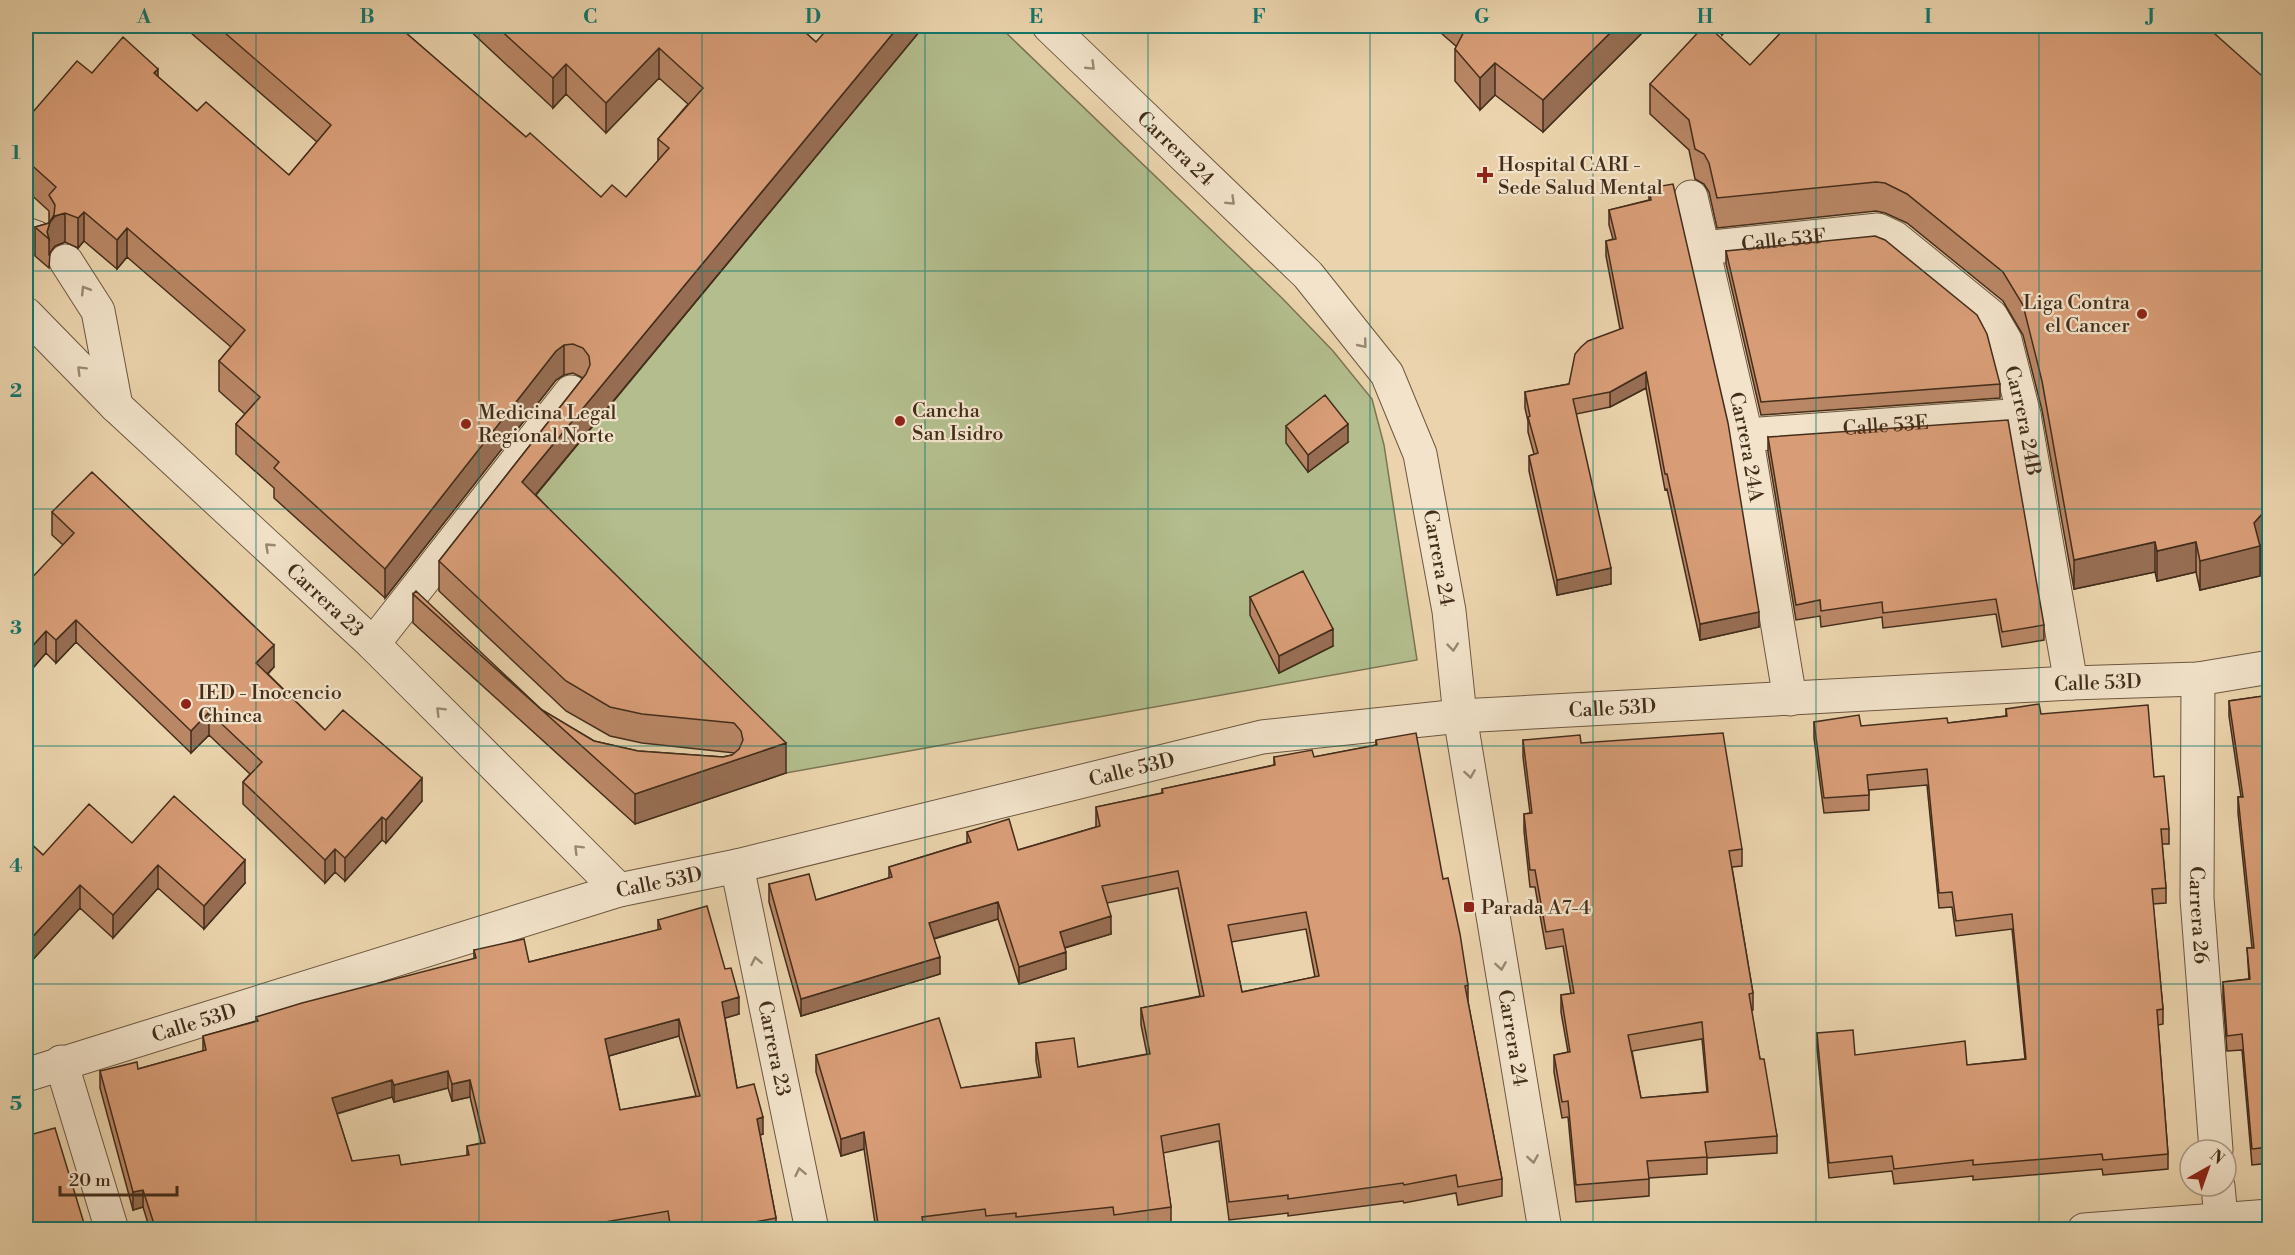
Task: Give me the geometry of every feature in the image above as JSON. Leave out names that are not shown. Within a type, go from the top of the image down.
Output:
[{"type":"street","name":"Carrera 24","points":[[1048,26],[1308,275],[1388,374],[1420,454],[1449,612],[1460,716],[1545,1230]]},
{"type":"street","name":"Carrera 24A","points":[[1691,197],[1746,435],[1790,699]]},
{"type":"street","name":"Calle 53F","points":[[1704,248],[1864,230]]},
{"type":"street","name":"Carrera 24B","points":[[1864,230],[1878,230],[1895,238],[1991,316],[2004,340],[2024,415],[2071,683]]},
{"type":"street","points":[[66,261],[98,311],[116,406]]},
{"type":"street","name":"Carrera 23","points":[[26,314],[116,406],[373,644],[620,890]]},
{"type":"street","points":[[373,644],[571,392]]},
{"type":"street","name":"Calle 53E","points":[[1746,435],[2024,415]]},
{"type":"street","points":[[414,593],[439,617]]},
{"type":"street","name":"Calle 53D","points":[[26,1075],[61,1062],[620,890],[737,866],[1262,738],[1460,716],[2071,683],[2198,679],[2268,666]]},
{"type":"street","name":"Carrera 26","points":[[2198,679],[2197,898],[2215,1138]]},
{"type":"street","name":"Carrera 23","points":[[737,866],[813,1230]]},
{"type":"street","points":[[61,1062],[112,1230]]},
{"type":"street","points":[[2219,1198],[2222,1224]]},
{"type":"street","points":[[2084,1230],[2222,1224],[2270,1216]]},
{"type":"green space","points":[[924,26],[999,26],[1282,298],[1333,351],[1372,399],[1384,445],[1417,660],[786,773],[522,511]]},
{"type":"building","points":[[217,26],[398,26],[526,137],[530,133],[601,197],[612,185],[626,197],[669,148],[658,139],[703,88],[659,48],[606,103],[566,64],[553,78],[496,26],[798,26],[816,42],[830,26],[899,26],[522,482],[786,743],[635,794],[413,594],[416,591],[542,710],[594,741],[638,751],[723,757],[732,755],[739,749],[743,740],[741,731],[734,723],[642,714],[610,707],[566,681],[439,561],[586,374],[590,365],[589,356],[583,348],[573,344],[564,345],[556,351],[385,569],[274,468],[279,462],[236,424],[260,397],[219,361],[245,330],[127,228],[117,240],[84,212],[78,218],[65,213],[55,216],[47,232],[49,239],[35,227],[49,223],[54,215],[55,205],[49,195],[56,187],[26,160],[26,120],[77,61],[92,73],[123,37],[158,69],[154,73],[197,111],[206,102],[289,175],[331,125]]},
{"type":"building","points":[[1467,26],[1617,26],[1543,100],[1495,63],[1480,78],[1455,49]]},
{"type":"building","name":"Liga Contra el Cancer","points":[[1704,26],[1708,26],[1750,65],[1787,26],[2206,26],[2270,83],[2270,505],[2254,523],[2260,546],[2200,561],[2196,542],[2157,551],[2155,542],[2074,560],[2042,381],[2023,305],[2003,272],[1907,194],[1885,183],[1717,198],[1709,163],[1704,154],[1695,149],[1689,120],[1650,84]]},
{"type":"building","points":[[1673,184],[1728,423],[1759,612],[1700,624],[1667,474],[1665,474],[1646,372],[1610,392],[1573,399],[1611,568],[1557,580],[1529,456],[1538,453],[1528,417],[1530,416],[1525,392],[1569,384],[1575,354],[1581,347],[1588,341],[1623,328],[1606,241],[1616,239],[1609,210],[1651,200],[1649,188]]},
{"type":"building","points":[[1875,236],[1885,240],[1977,315],[1987,334],[2000,384],[1761,402],[1726,251]]},
{"type":"building","points":[[1325,395],[1348,424],[1308,455],[1286,426]]},
{"type":"building","points":[[2008,420],[2044,625],[2002,632],[1996,599],[1883,613],[1882,602],[1821,611],[1820,600],[1796,605],[1768,437]]},
{"type":"building","points":[[92,472],[274,645],[256,663],[325,730],[343,710],[422,778],[386,820],[382,817],[345,858],[335,849],[325,860],[243,782],[262,762],[209,712],[191,731],[76,620],[56,640],[46,631],[26,653],[26,584],[74,533],[52,512]]},
{"type":"building","points":[[1303,571],[1333,629],[1279,656],[1250,597]]},
{"type":"building","points":[[2270,695],[2270,1147],[2252,1149],[2242,1034],[2227,1036],[2223,982],[2250,979],[2247,948],[2254,948],[2238,797],[2243,797],[2229,701]]},
{"type":"building","points":[[2039,704],[2041,714],[2148,705],[2154,777],[2164,776],[2169,829],[2161,829],[2166,888],[2152,889],[2163,1009],[2157,1010],[2168,1154],[2103,1160],[2102,1154],[1973,1165],[1973,1160],[1894,1169],[1892,1156],[1829,1163],[1817,1033],[1853,1030],[1855,1055],[1965,1041],[1967,1065],[2026,1059],[2012,914],[1956,921],[1952,892],[1939,893],[1927,769],[1867,775],[1869,795],[1824,798],[1814,722],[1859,715],[1861,726],[1947,718],[1948,723],[2007,716],[2006,709]]},
{"type":"building","points":[[1416,733],[1443,879],[1448,878],[1460,934],[1468,985],[1465,986],[1502,1179],[1458,1187],[1456,1175],[1404,1185],[1403,1183],[1288,1199],[1288,1195],[1229,1202],[1219,1124],[1161,1136],[1171,1207],[1114,1215],[1113,1207],[1016,1217],[1016,1213],[986,1216],[985,1209],[922,1217],[924,1229],[879,1230],[864,1132],[841,1139],[816,1055],[939,1018],[961,1088],[1041,1077],[1036,1043],[1074,1038],[1078,1067],[1150,1054],[1141,1008],[1204,996],[1178,871],[1102,886],[1111,916],[1060,932],[1066,952],[1019,967],[998,902],[929,923],[940,957],[801,999],[769,884],[809,874],[816,900],[892,877],[889,867],[971,842],[967,832],[1009,819],[1018,850],[1100,826],[1096,807],[1163,793],[1162,789],[1275,765],[1274,757],[1312,750],[1314,757],[1377,745],[1376,740]],"holes":[[[1306,912],[1319,976],[1242,992],[1228,925]]]},
{"type":"building","points":[[1723,733],[1742,849],[1729,851],[1753,993],[1749,994],[1760,1059],[1764,1059],[1777,1136],[1705,1142],[1707,1157],[1647,1161],[1649,1179],[1576,1185],[1568,1101],[1562,1102],[1554,1055],[1570,1052],[1561,995],[1574,993],[1563,929],[1546,932],[1535,870],[1530,870],[1524,814],[1532,813],[1523,740],[1580,735],[1581,743]],"holes":[[[1702,1022],[1708,1092],[1641,1098],[1628,1035]]]},
{"type":"building","points":[[174,796],[245,860],[204,906],[158,865],[113,915],[80,885],[26,944],[26,839],[43,855],[89,804],[132,843]]},
{"type":"building","points":[[707,906],[725,969],[731,968],[739,997],[722,1002],[737,1088],[754,1084],[763,1117],[757,1119],[776,1218],[714,1230],[671,1230],[668,1211],[559,1230],[156,1230],[143,1190],[133,1192],[100,1071],[137,1062],[138,1069],[206,1050],[203,1036],[258,1021],[256,1017],[302,1003],[476,958],[474,950],[524,939],[529,962],[661,929],[658,920]],"holes":[[[679,1019],[700,1096],[620,1110],[605,1039]],[[448,1071],[452,1084],[470,1080],[485,1143],[467,1146],[469,1155],[401,1165],[399,1155],[352,1161],[332,1098],[392,1080],[394,1085]]]},
{"type":"building","points":[[55,1128],[86,1230],[26,1230],[26,1136]]},
{"type":"place","name":"Hospital CARI - Sede Salud Mental","points":[[1485,175]]},
{"type":"place","name":"Liga Contra el Cancer","points":[[2142,314]]},
{"type":"place","name":"Cancha San Isidro","points":[[900,421]]},
{"type":"place","name":"Medicina Legal Regional Norte","points":[[466,424]]},
{"type":"place","name":"IED - Inocencio Chinca","points":[[186,704]]},
{"type":"place","name":"Parada A7-4","points":[[1469,907]]}]
